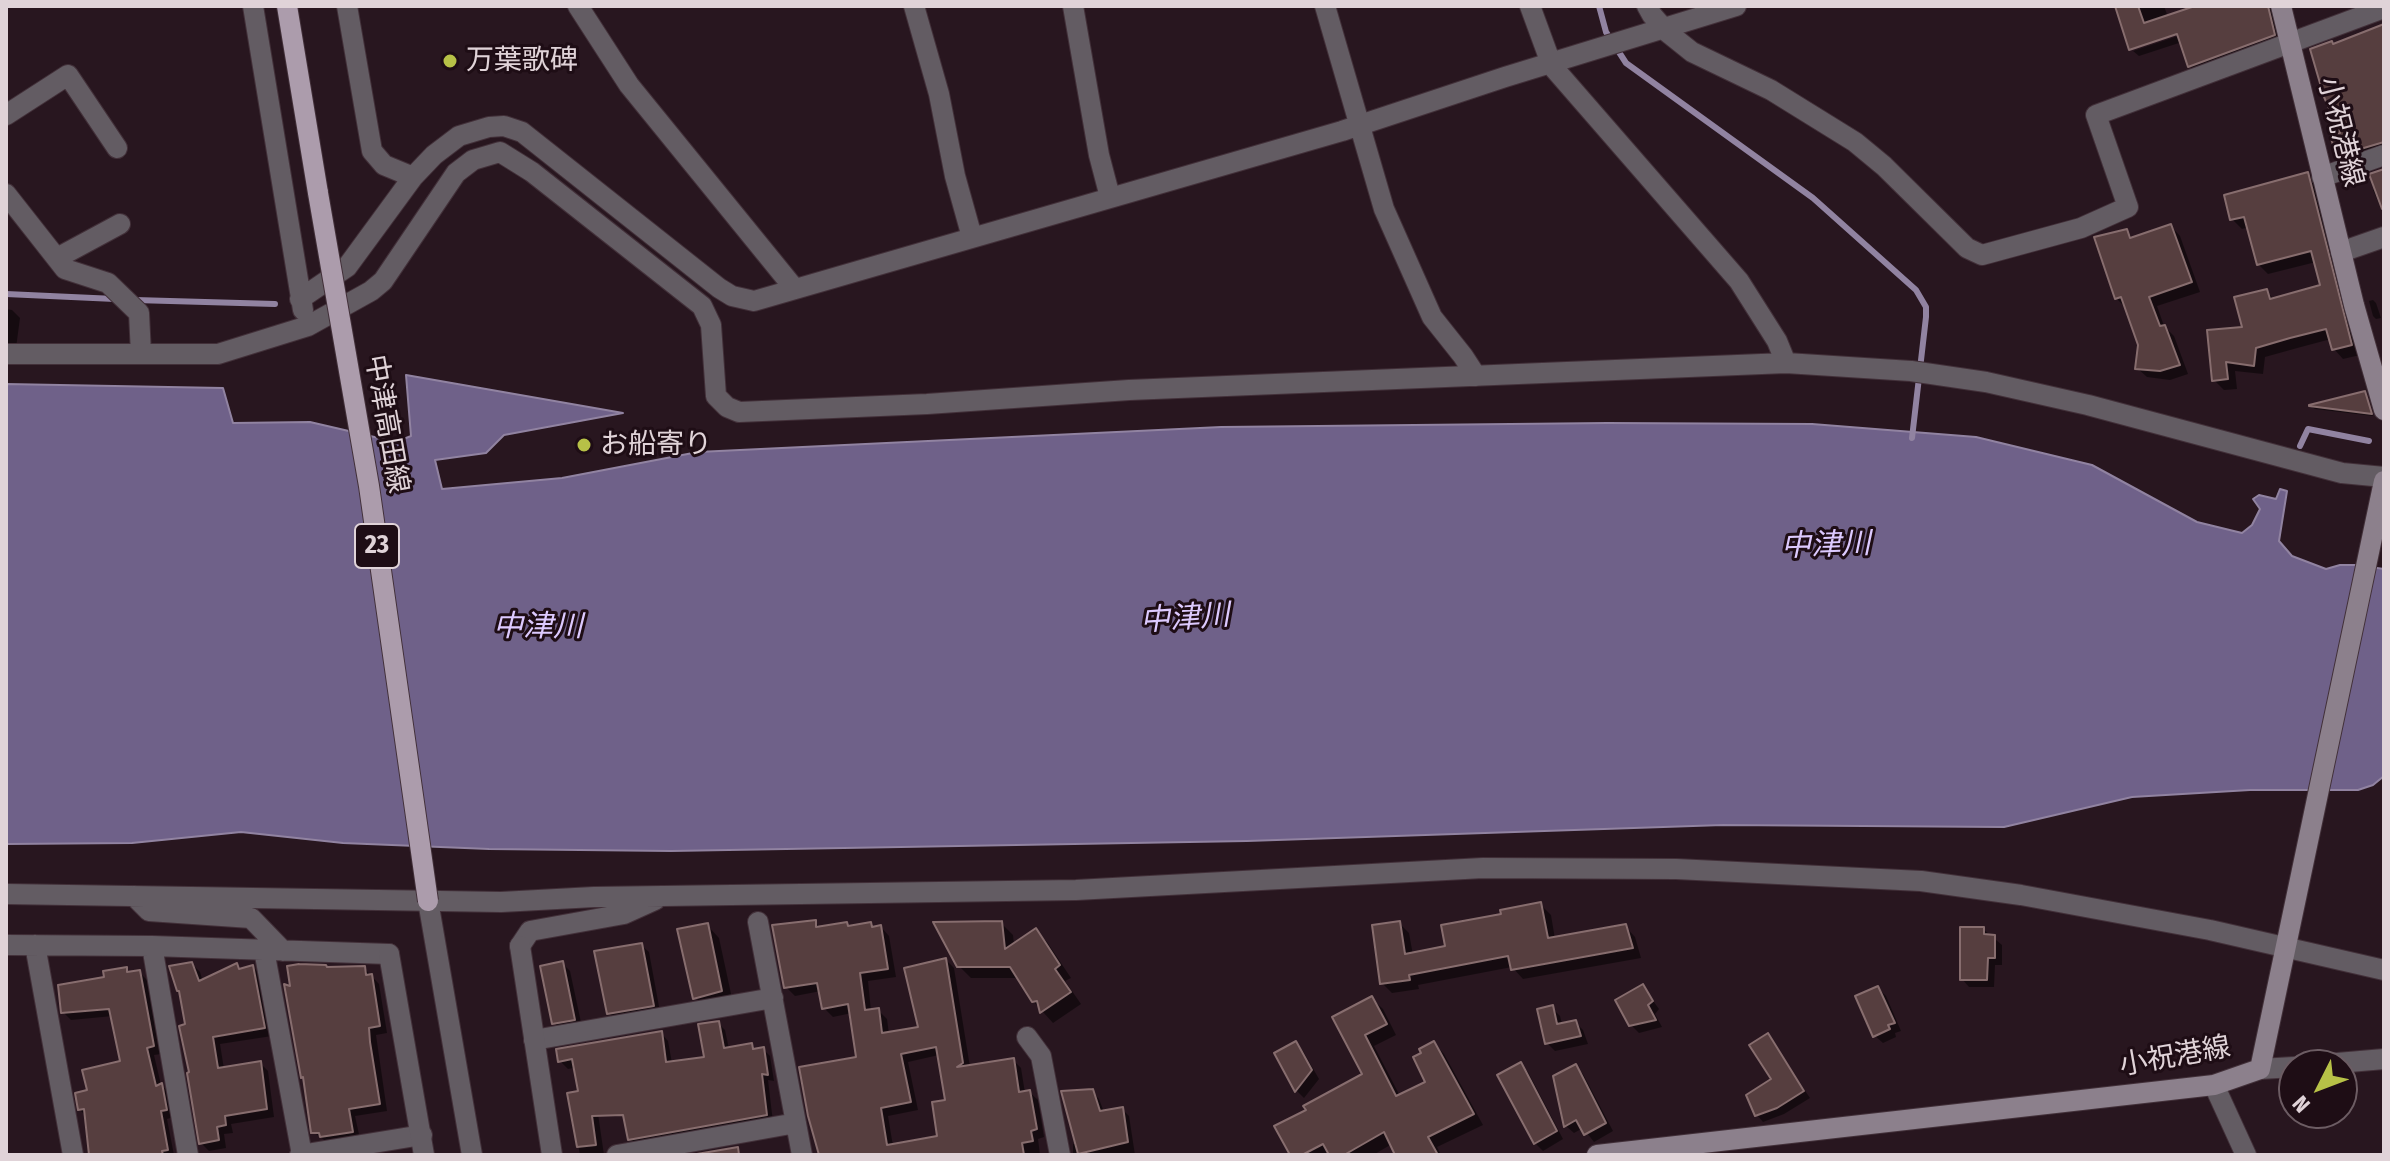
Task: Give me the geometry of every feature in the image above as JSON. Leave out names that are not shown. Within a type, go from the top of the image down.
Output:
[{"type":"main road","name":"中津高田線","points":[[287,6],[369,486],[428,901]]},
{"type":"main road","name":"小祝港線","points":[[2281,6],[2341,252],[2384,410]]},
{"type":"main road","name":"小祝港線","points":[[1597,1155],[2214,1085],[2260,1069],[2383,482]]},
{"type":"street","points":[[253,6],[300,299],[308,326]]},
{"type":"street","points":[[347,6],[372,151],[384,165],[413,177]]},
{"type":"street","points":[[578,6],[602,48],[629,85],[794,288]]},
{"type":"street","points":[[914,6],[939,94],[955,176],[972,237]]},
{"type":"street","points":[[1073,6],[1099,155],[1110,197]]},
{"type":"street","points":[[1325,6],[1384,209],[1432,317],[1476,376]]},
{"type":"street","points":[[1530,6],[1550,63],[1739,281],[1777,341],[1786,363]]},
{"type":"street","points":[[1647,6],[1664,28],[1700,58],[1771,90],[1855,142],[1884,166],[1967,248],[1982,255],[2081,228],[2128,207],[2096,115],[2384,8]]},
{"type":"street","points":[[300,299],[347,267],[413,177],[444,145],[465,132],[489,127],[513,128],[522,132],[732,296],[762,300],[794,288],[1358,126],[1736,6]]},
{"type":"street","points":[[6,115],[68,75],[117,148]]},
{"type":"street","points":[[6,354],[218,354],[308,326],[371,291],[383,281],[456,173],[473,160],[500,152],[532,172],[702,306],[711,325],[716,396],[727,407],[739,412],[927,404],[1129,390],[1786,363],[1911,371],[1986,382],[2088,405],[2383,482]]},
{"type":"street","points":[[2322,177],[2384,155]]},
{"type":"street","points":[[6,194],[65,269],[108,283],[139,313],[141,354]]},
{"type":"street","points":[[57,258],[120,224]]},
{"type":"street","points":[[2341,252],[2384,237]]},
{"type":"street","points":[[6,894],[501,902],[594,897],[1076,890],[1483,868],[1676,869],[1921,881],[2021,895],[2287,941],[2384,970]]},
{"type":"street","points":[[6,945],[152,946],[273,950],[389,954],[423,1145],[301,1155],[273,950],[251,918],[149,911],[134,896]]},
{"type":"street","points":[[552,1155],[520,946],[530,931],[624,914],[662,897]]},
{"type":"street","points":[[428,901],[472,1155]]},
{"type":"street","points":[[758,922],[802,1155]]},
{"type":"street","points":[[35,945],[73,1155]]},
{"type":"street","points":[[152,946],[188,1155]]},
{"type":"street","points":[[534,1040],[773,998]]},
{"type":"street","points":[[1027,1037],[1041,1056],[1060,1155]]},
{"type":"street","points":[[2358,1061],[2384,1059]]},
{"type":"street","points":[[2260,1069],[2278,1068]]},
{"type":"street","points":[[2214,1085],[2246,1155]]},
{"type":"street","points":[[617,1155],[796,1123]]},
{"type":"water","name":"中津川","points":[[406,375],[623,413],[504,435],[486,453],[435,460],[442,489],[562,478],[698,452],[1221,427],[1607,423],[1812,424],[1976,437],[2092,465],[2197,522],[2242,533],[2252,525],[2260,509],[2253,499],[2259,495],[2276,499],[2280,489],[2287,491],[2279,541],[2292,556],[2326,569],[2356,565],[2384,569],[2384,776],[2373,785],[2358,790],[2250,790],[2132,797],[2004,827],[1723,825],[1247,841],[671,851],[489,849],[343,843],[241,832],[132,843],[6,844],[6,384],[223,388],[233,423],[310,422],[396,442],[411,436]]},
{"type":"building","points":[[2115,6],[2138,6],[2144,23],[2195,6],[2268,6],[2275,35],[2188,67],[2177,34],[2129,50]]},
{"type":"building","points":[[2384,24],[2384,142],[2337,156],[2330,136],[2340,133],[2324,97],[2310,49],[2332,41],[2333,44]]},
{"type":"building","points":[[2384,169],[2384,209],[2382,209],[2369,174]]},
{"type":"building","points":[[2308,172],[2352,345],[2332,350],[2326,329],[2290,338],[2256,348],[2254,366],[2226,362],[2228,379],[2212,381],[2207,330],[2242,327],[2234,297],[2267,289],[2270,299],[2320,285],[2311,251],[2257,265],[2244,217],[2230,220],[2224,195]]},
{"type":"building","points":[[2171,224],[2192,282],[2149,297],[2160,326],[2165,325],[2180,365],[2160,371],[2135,369],[2138,345],[2121,297],[2115,299],[2094,237],[2127,229],[2130,238]]},
{"type":"building","points":[[2365,391],[2372,414],[2309,406],[2309,405]]},
{"type":"building","points":[[1541,902],[1548,938],[1626,924],[1633,948],[1511,970],[1508,956],[1409,975],[1410,980],[1380,984],[1372,925],[1400,921],[1405,954],[1445,946],[1441,925],[1501,914],[1500,910]]},
{"type":"building","points":[[816,920],[816,927],[847,922],[848,926],[871,922],[872,927],[881,925],[888,969],[860,973],[865,1010],[879,1008],[882,1033],[918,1027],[904,968],[946,958],[963,1063],[957,1067],[1014,1058],[1019,1092],[1030,1090],[1037,1129],[1031,1131],[1033,1141],[1022,1143],[1024,1155],[819,1155],[799,1067],[856,1057],[848,1004],[822,1009],[817,983],[784,988],[772,925]],"holes":[[[936,1047],[945,1100],[932,1102],[937,1136],[887,1145],[881,1108],[911,1102],[901,1054]]]},
{"type":"building","points":[[1002,921],[1005,949],[1036,928],[1060,965],[1055,969],[1071,992],[1040,1013],[1037,1001],[1032,1002],[1010,967],[957,967],[933,922]]},
{"type":"building","points":[[708,923],[722,991],[693,999],[677,929]]},
{"type":"building","points":[[1960,927],[1984,927],[1984,934],[1995,935],[1995,958],[1988,958],[1987,980],[1960,980]]},
{"type":"building","points":[[642,943],[654,1006],[607,1014],[594,951]]},
{"type":"building","points":[[563,961],[575,1020],[552,1024],[540,966]]},
{"type":"building","points":[[192,962],[199,981],[237,963],[239,969],[253,965],[265,1028],[213,1037],[218,1068],[261,1061],[267,1109],[225,1116],[226,1125],[217,1127],[219,1140],[199,1144],[179,1026],[185,1024],[179,991],[169,966]]},
{"type":"building","points":[[287,966],[365,966],[366,975],[372,974],[380,1026],[369,1028],[380,1104],[349,1109],[353,1132],[320,1137],[319,1133],[311,1133],[284,984],[290,986]]},
{"type":"building","points":[[127,967],[127,972],[140,970],[154,1046],[147,1048],[156,1086],[162,1083],[167,1110],[161,1111],[168,1150],[162,1151],[163,1155],[89,1155],[84,1109],[78,1110],[75,1093],[87,1090],[82,1070],[120,1061],[109,1009],[61,1013],[58,985],[104,977],[103,971]]},
{"type":"building","points":[[1643,984],[1653,1001],[1648,1005],[1656,1020],[1629,1026],[1615,1000]]},
{"type":"building","points":[[1878,986],[1895,1023],[1873,1037],[1855,996]]},
{"type":"building","points":[[1372,996],[1387,1024],[1365,1035],[1396,1096],[1425,1082],[1413,1057],[1421,1053],[1419,1049],[1434,1041],[1474,1114],[1428,1137],[1438,1155],[1395,1155],[1384,1132],[1344,1155],[1329,1155],[1323,1144],[1302,1155],[1290,1155],[1274,1126],[1306,1110],[1303,1106],[1362,1074],[1332,1017]]},
{"type":"building","points":[[1553,1005],[1557,1024],[1576,1020],[1581,1036],[1545,1044],[1537,1009]]},
{"type":"building","points":[[719,1021],[724,1048],[752,1043],[753,1049],[764,1047],[768,1075],[762,1074],[767,1115],[628,1140],[623,1115],[592,1116],[596,1145],[577,1147],[567,1093],[578,1091],[572,1059],[558,1062],[556,1049],[662,1031],[666,1062],[704,1057],[698,1024]]},
{"type":"building","points":[[1768,1033],[1804,1091],[1777,1108],[1755,1116],[1746,1095],[1771,1079],[1749,1045]]},
{"type":"building","points":[[1296,1041],[1312,1070],[1295,1092],[1274,1053]]},
{"type":"building","points":[[1521,1062],[1557,1131],[1534,1144],[1497,1075]]},
{"type":"building","points":[[1576,1064],[1606,1123],[1584,1135],[1576,1120],[1564,1127],[1553,1076]]},
{"type":"building","points":[[1093,1089],[1100,1111],[1123,1107],[1128,1142],[1078,1154],[1061,1091]]},
{"type":"building","points":[[738,1147],[739,1155],[691,1155]]},
{"type":"waterway","points":[[1599,6],[1606,32],[1626,63],[1813,198],[1916,290],[1926,307],[1926,317],[1912,438]]},
{"type":"waterway","points":[[6,294],[115,299]]},
{"type":"waterway","points":[[135,300],[275,304]]},
{"type":"waterway","points":[[2300,446],[2308,429],[2369,441]]},
{"type":"place","name":"万葉歌碑","points":[[450,61]]},
{"type":"place","name":"お船寄り","points":[[584,445]]}]
